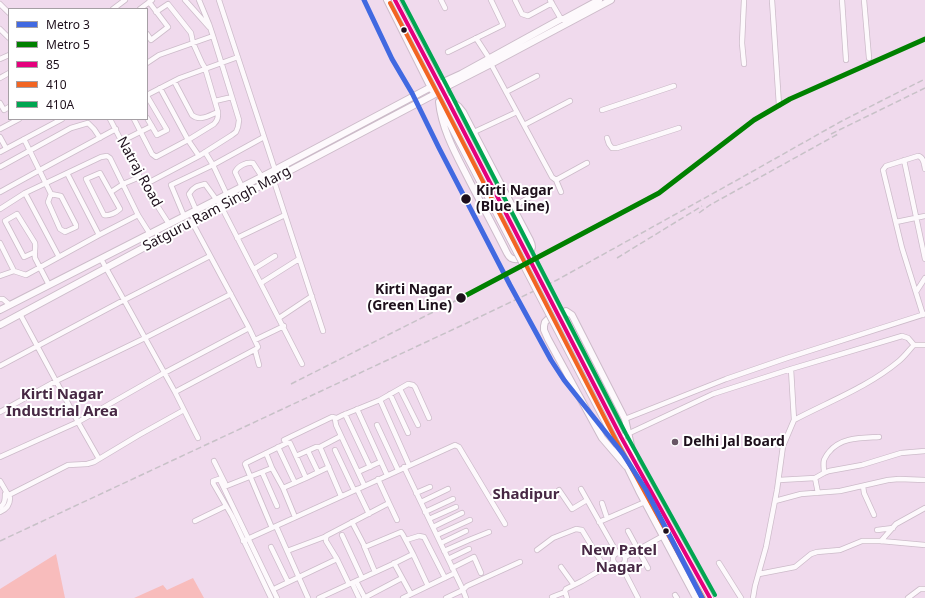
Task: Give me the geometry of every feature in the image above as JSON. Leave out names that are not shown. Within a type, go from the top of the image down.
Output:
[{"type":"main road","points":[[387,0],[434,94],[584,381],[626,466],[696,598]]},
{"type":"main road","points":[[395,0],[621,437],[710,598]]},
{"type":"main road","points":[[490,61],[561,19],[564,19],[600,0]]},
{"type":"main road","points":[[441,87],[610,0]]},
{"type":"main road","name":"Satguru Ram Singh Marg","points":[[0,310],[262,177],[431,87]]},
{"type":"main road","name":"Satguru Ram Singh Marg","points":[[0,325],[221,206],[274,180],[434,94]]},
{"type":"main road","points":[[439,102],[440,113],[444,126],[456,154],[509,257],[517,260],[524,257],[530,252],[532,246],[474,132],[459,107],[447,98]]},
{"type":"main road","points":[[626,466],[602,438],[548,339],[544,330],[545,322],[548,319],[566,311],[572,315],[625,419],[634,459]]},
{"type":"street","points":[[114,8],[125,0]]},
{"type":"street","points":[[185,0],[211,30]]},
{"type":"street","points":[[144,185],[199,156],[232,135],[236,132],[238,127],[239,120],[232,97],[211,30],[199,0]]},
{"type":"street","points":[[219,0],[264,137],[274,180],[323,331]]},
{"type":"street","points":[[441,0],[445,8]]},
{"type":"street","points":[[448,52],[503,24],[491,0]]},
{"type":"street","points":[[515,0],[522,14],[528,16],[551,1],[561,19]]},
{"type":"street","points":[[744,0],[742,42],[744,64]]},
{"type":"street","points":[[772,0],[779,105]]},
{"type":"street","points":[[842,0],[846,60]]},
{"type":"street","points":[[864,0],[869,58]]},
{"type":"street","points":[[141,8],[150,1],[156,12],[168,27],[152,40],[148,35]]},
{"type":"street","points":[[0,4],[8,12]]},
{"type":"street","points":[[135,120],[152,154],[158,156],[214,124],[218,118],[218,112],[205,68],[190,33],[168,4],[156,12]]},
{"type":"street","points":[[0,29],[8,37]]},
{"type":"street","points":[[148,61],[159,55],[213,36]]},
{"type":"street","points":[[476,38],[490,61],[552,177],[556,180],[561,192]]},
{"type":"street","points":[[148,95],[174,81],[221,62],[238,57]]},
{"type":"street","points":[[506,92],[537,76]]},
{"type":"street","points":[[174,81],[195,118],[200,119],[218,112]]},
{"type":"street","points":[[602,110],[674,86]]},
{"type":"street","points":[[160,88],[188,140],[199,156]]},
{"type":"street","points":[[215,102],[232,97]]},
{"type":"street","points":[[148,98],[166,130],[157,135],[148,120]]},
{"type":"street","points":[[524,125],[570,101]]},
{"type":"street","points":[[0,103],[4,110],[8,108]]},
{"type":"street","points":[[474,132],[517,112]]},
{"type":"street","points":[[0,129],[17,120]]},
{"type":"street","points":[[0,152],[60,120]]},
{"type":"street","name":"Natraj Road","points":[[111,120],[144,185],[169,224]]},
{"type":"street","points":[[0,167],[71,128],[88,123],[100,138]]},
{"type":"street","points":[[122,141],[152,126]]},
{"type":"street","points":[[607,138],[612,148],[617,148],[679,128]]},
{"type":"street","points":[[0,192],[116,130]]},
{"type":"street","points":[[0,137],[6,148]]},
{"type":"street","points":[[184,216],[171,185],[213,166],[264,137]]},
{"type":"street","points":[[24,139],[47,184],[51,194],[48,202],[60,229],[65,232],[76,227],[61,196],[51,194]]},
{"type":"street","points":[[205,152],[227,195]]},
{"type":"street","points":[[0,209],[25,193],[47,184],[101,157],[107,156],[110,158],[138,215],[150,234]]},
{"type":"street","points":[[625,419],[721,381],[787,358],[924,315],[902,248],[883,170],[886,166],[918,156],[923,159],[925,166]]},
{"type":"street","points":[[904,160],[925,259]]},
{"type":"street","points":[[242,187],[235,172],[237,168],[248,162],[253,163],[262,177]]},
{"type":"street","points":[[556,180],[587,163]]},
{"type":"street","points":[[100,173],[110,192],[120,209],[108,216],[104,215],[86,179],[100,173]]},
{"type":"street","points":[[67,174],[99,235]]},
{"type":"street","points":[[110,192],[140,177]]},
{"type":"street","points":[[196,210],[189,194],[191,190],[197,186],[205,184],[221,206],[284,326],[302,364]]},
{"type":"street","points":[[512,207],[545,189]]},
{"type":"street","points":[[25,193],[59,257]]},
{"type":"street","points":[[35,252],[24,257],[5,221],[17,214],[35,243],[36,246],[35,252],[34,256],[49,285]]},
{"type":"street","points":[[0,276],[14,271],[26,275],[138,215]]},
{"type":"street","points":[[238,238],[285,215]]},
{"type":"street","points":[[896,222],[925,216]]},
{"type":"street","points":[[175,392],[255,350],[258,347],[192,222]]},
{"type":"street","points":[[0,243],[14,271]]},
{"type":"street","points":[[0,366],[210,256]]},
{"type":"street","points":[[254,269],[275,256]]},
{"type":"street","points":[[102,258],[175,392],[198,438]]},
{"type":"street","points":[[261,283],[299,258]]},
{"type":"street","points":[[916,292],[925,278]]},
{"type":"street","points":[[0,412],[56,382],[231,294]]},
{"type":"street","points":[[279,318],[312,296]]},
{"type":"street","points":[[0,299],[4,299],[10,305]]},
{"type":"street","points":[[20,314],[99,459]]},
{"type":"street","points":[[255,340],[284,326]]},
{"type":"street","points":[[0,458],[78,422],[164,373],[249,328]]},
{"type":"street","points":[[621,437],[713,394],[791,369],[902,336],[908,338],[914,344],[925,345]]},
{"type":"street","points":[[794,420],[867,384],[900,360],[914,344]]},
{"type":"street","points":[[255,350],[259,365]]},
{"type":"street","points":[[753,598],[766,548],[779,480],[783,446],[794,420],[791,369]]},
{"type":"street","points":[[284,440],[332,417],[336,418],[380,400],[408,384],[415,387],[429,418]]},
{"type":"street","points":[[400,388],[418,425]]},
{"type":"street","points":[[390,394],[408,433]]},
{"type":"street","points":[[380,400],[407,466],[416,493],[466,598]]},
{"type":"street","points":[[357,409],[387,475]]},
{"type":"street","points":[[0,507],[7,496],[68,465],[87,464],[99,459],[136,436],[184,410]]},
{"type":"street","points":[[345,414],[370,467]]},
{"type":"street","points":[[336,418],[336,425],[364,485]]},
{"type":"street","points":[[377,425],[398,470]]},
{"type":"street","points":[[296,456],[316,447],[320,447],[341,436]]},
{"type":"street","points":[[824,473],[824,460],[833,447],[846,440],[879,437]]},
{"type":"street","points":[[306,478],[292,446],[289,443],[245,464],[274,527],[288,551],[308,598]]},
{"type":"street","points":[[246,540],[453,445],[458,446],[505,524]]},
{"type":"street","points":[[278,447],[295,483]]},
{"type":"street","points":[[320,447],[341,496]]},
{"type":"street","points":[[335,450],[369,514]]},
{"type":"street","points":[[308,451],[318,472]]},
{"type":"street","points":[[779,480],[816,478],[824,473],[862,465],[901,453],[925,451]]},
{"type":"street","points":[[266,453],[295,517]]},
{"type":"street","points":[[214,461],[271,598]]},
{"type":"street","points":[[358,472],[380,462]]},
{"type":"street","points":[[283,488],[328,467]]},
{"type":"street","points":[[225,487],[272,468]]},
{"type":"street","points":[[262,472],[278,506]]},
{"type":"street","points":[[816,478],[818,493]]},
{"type":"street","points":[[225,487],[220,479],[213,482],[246,540],[276,598]]},
{"type":"street","points":[[378,479],[397,520]]},
{"type":"street","points":[[775,501],[801,494],[840,491],[894,479],[925,480]]},
{"type":"street","points":[[0,481],[7,496],[10,498],[9,505],[0,512]]},
{"type":"street","points":[[863,486],[864,493],[874,515]]},
{"type":"street","points":[[416,493],[430,487]]},
{"type":"street","points":[[581,489],[617,553]]},
{"type":"street","points":[[421,502],[448,490]]},
{"type":"street","points":[[559,490],[572,509],[587,500]]},
{"type":"street","points":[[425,512],[453,499]]},
{"type":"street","points":[[599,522],[645,502]]},
{"type":"street","points":[[288,551],[327,536],[389,503]]},
{"type":"street","points":[[602,504],[607,518]]},
{"type":"street","points":[[195,521],[226,506]]},
{"type":"street","points":[[429,519],[456,507]]},
{"type":"street","points":[[882,541],[896,524],[925,508]]},
{"type":"street","points":[[433,527],[462,513]]},
{"type":"street","points":[[437,535],[470,520]]},
{"type":"street","points":[[352,522],[376,572]]},
{"type":"street","points":[[876,530],[893,528]]},
{"type":"street","points":[[537,550],[553,538],[576,529],[582,530],[605,568]]},
{"type":"street","points":[[441,543],[466,531]]},
{"type":"street","points":[[628,531],[648,568]]},
{"type":"street","points":[[364,546],[366,547],[399,532],[402,533],[428,586]]},
{"type":"street","points":[[444,551],[490,532]]},
{"type":"street","points":[[342,535],[362,578]]},
{"type":"street","points":[[327,536],[326,540],[337,559],[352,583],[364,598],[402,578]]},
{"type":"street","points":[[406,540],[419,536],[424,537],[445,578]]},
{"type":"street","points":[[621,565],[625,561],[625,557],[663,536]]},
{"type":"street","points":[[759,574],[795,567],[811,554],[840,550],[862,541],[882,541],[925,545]]},
{"type":"street","points":[[271,547],[288,582]]},
{"type":"street","points":[[448,559],[469,549]]},
{"type":"street","points":[[617,553],[623,554],[625,557]]},
{"type":"street","points":[[614,562],[613,557],[617,553]]},
{"type":"street","points":[[319,598],[394,564],[412,554]]},
{"type":"street","points":[[452,568],[474,558],[481,573]]},
{"type":"street","points":[[276,588],[337,559]]},
{"type":"street","points":[[446,598],[463,590],[467,586],[520,562]]},
{"type":"street","points":[[552,597],[565,592],[566,589],[614,562]]},
{"type":"street","points":[[614,562],[617,565],[621,565],[638,598]]},
{"type":"street","points":[[719,563],[741,598]]},
{"type":"street","points":[[394,564],[411,594]]},
{"type":"street","points":[[562,567],[574,585]]},
{"type":"street","points":[[403,598],[455,573]]},
{"type":"street","points":[[352,583],[359,598]]},
{"type":"street","points":[[908,598],[920,589],[925,589]]},
{"type":"street","points":[[565,592],[567,598]]},
{"type":"shaded area","points":[[56,554],[65,598],[0,598],[0,589]]},
{"type":"shaded area","points":[[193,578],[204,598],[134,598],[163,585],[167,590]]},
{"type":"railway","points":[[0,541],[557,280],[840,122],[925,79]]},
{"type":"railway","points":[[831,134],[925,88]]},
{"type":"railway","points":[[699,213],[710,205],[838,134]]},
{"type":"railway","points":[[617,258],[702,206]]},
{"type":"railway","points":[[291,384],[461,298]]},
{"type":"metro line","name":"3","points":[[364,0],[392,59],[412,93],[510,285],[551,360],[564,380],[623,454],[646,490],[702,598]]},
{"type":"metro line","name":"5","points":[[461,298],[659,193],[754,120],[790,99],[925,39]]},
{"type":"transit line","name":"85","points":[[395,0],[621,437],[710,598]]},
{"type":"transit line","name":"410A","points":[[402,0],[626,434],[715,595]]},
{"type":"transit line","name":"410","points":[[390,3],[616,440],[703,598]]},
{"type":"place","name":"Kirti Nagar (Blue Line)","points":[[466,199]]},
{"type":"place","name":"Kirti Nagar (Green Line)","points":[[461,298]]},
{"type":"place","name":"Delhi Jal Board","points":[[675,442]]},
{"type":"district","name":"Kirti Nagar Industrial Area","points":[[62,404]]},
{"type":"district","name":"Shadipur","points":[[526,495]]},
{"type":"district","name":"New Patel Nagar","points":[[619,560]]}]
